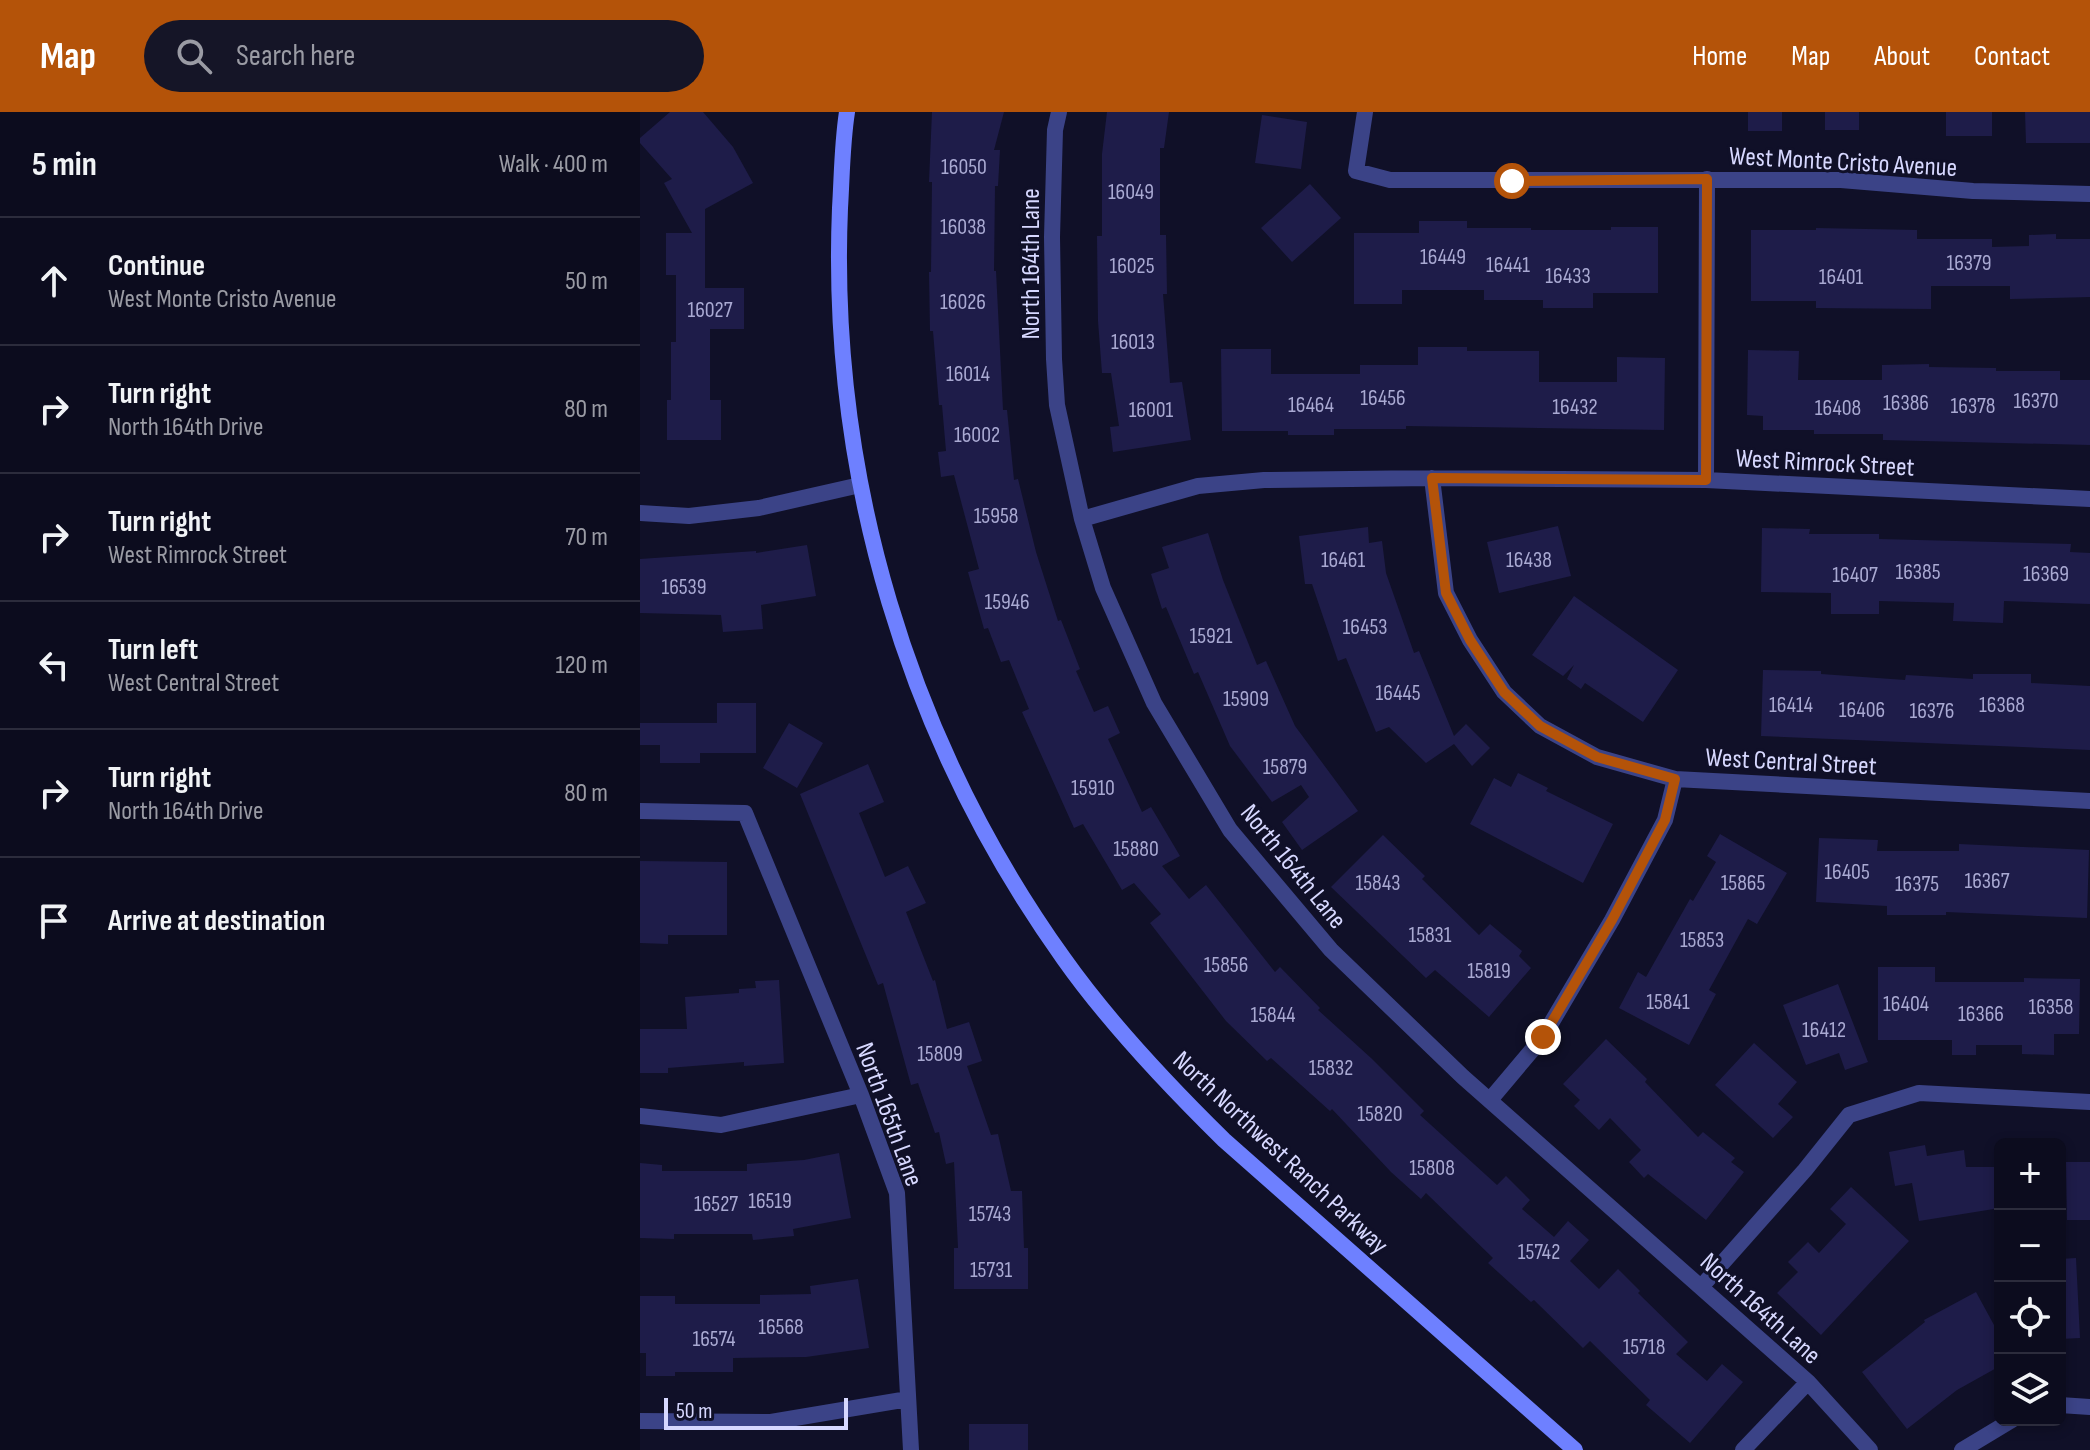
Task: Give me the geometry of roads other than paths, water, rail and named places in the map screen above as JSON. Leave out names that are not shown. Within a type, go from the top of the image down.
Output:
[{"type":"main road","name":"North Northwest Ranch Parkway","points":[[847,112],[841,192],[839,301],[851,438],[860,485],[886,595],[905,657],[948,759],[1002,864],[1065,961],[1141,1053],[1224,1140],[1575,1450]]},
{"type":"street","name":"North 164th Lane","points":[[1059,112],[1055,130],[1052,237],[1054,359],[1057,405],[1082,519],[1103,588],[1154,703],[1230,830],[1331,950],[1490,1100],[1808,1382],[1870,1450]]},
{"type":"street","name":"West Monte Cristo Avenue","points":[[1365,112],[1356,171],[1390,180],[1841,180],[1973,191],[2090,194]]},
{"type":"street","points":[[1706,480],[1707,179]]},
{"type":"street","name":"West Central Street","points":[[1432,478],[1446,593],[1470,640],[1504,692],[1540,726],[1597,757],[1675,779],[2090,801]]},
{"type":"street","name":"West Rimrock Street","points":[[1082,519],[1198,486],[1264,480],[1706,480],[2090,499]]},
{"type":"street","points":[[640,513],[689,516],[759,508],[860,485]]},
{"type":"street","points":[[1490,1100],[1543,1037],[1612,920],[1665,820],[1675,779]]},
{"type":"street","name":"North 165th Lane","points":[[640,811],[745,813],[861,1095],[897,1193],[911,1450]]},
{"type":"street","points":[[1702,1286],[1805,1170],[1849,1115],[1919,1093],[2090,1102]]},
{"type":"street","points":[[640,1116],[721,1125],[861,1095]]},
{"type":"street","points":[[1743,1450],[1808,1382]]},
{"type":"street","points":[[640,1421],[771,1422],[908,1399]]},
{"type":"street","points":[[2066,1405],[2090,1407]]},
{"type":"street","points":[[1962,1450],[2002,1426]]}]
